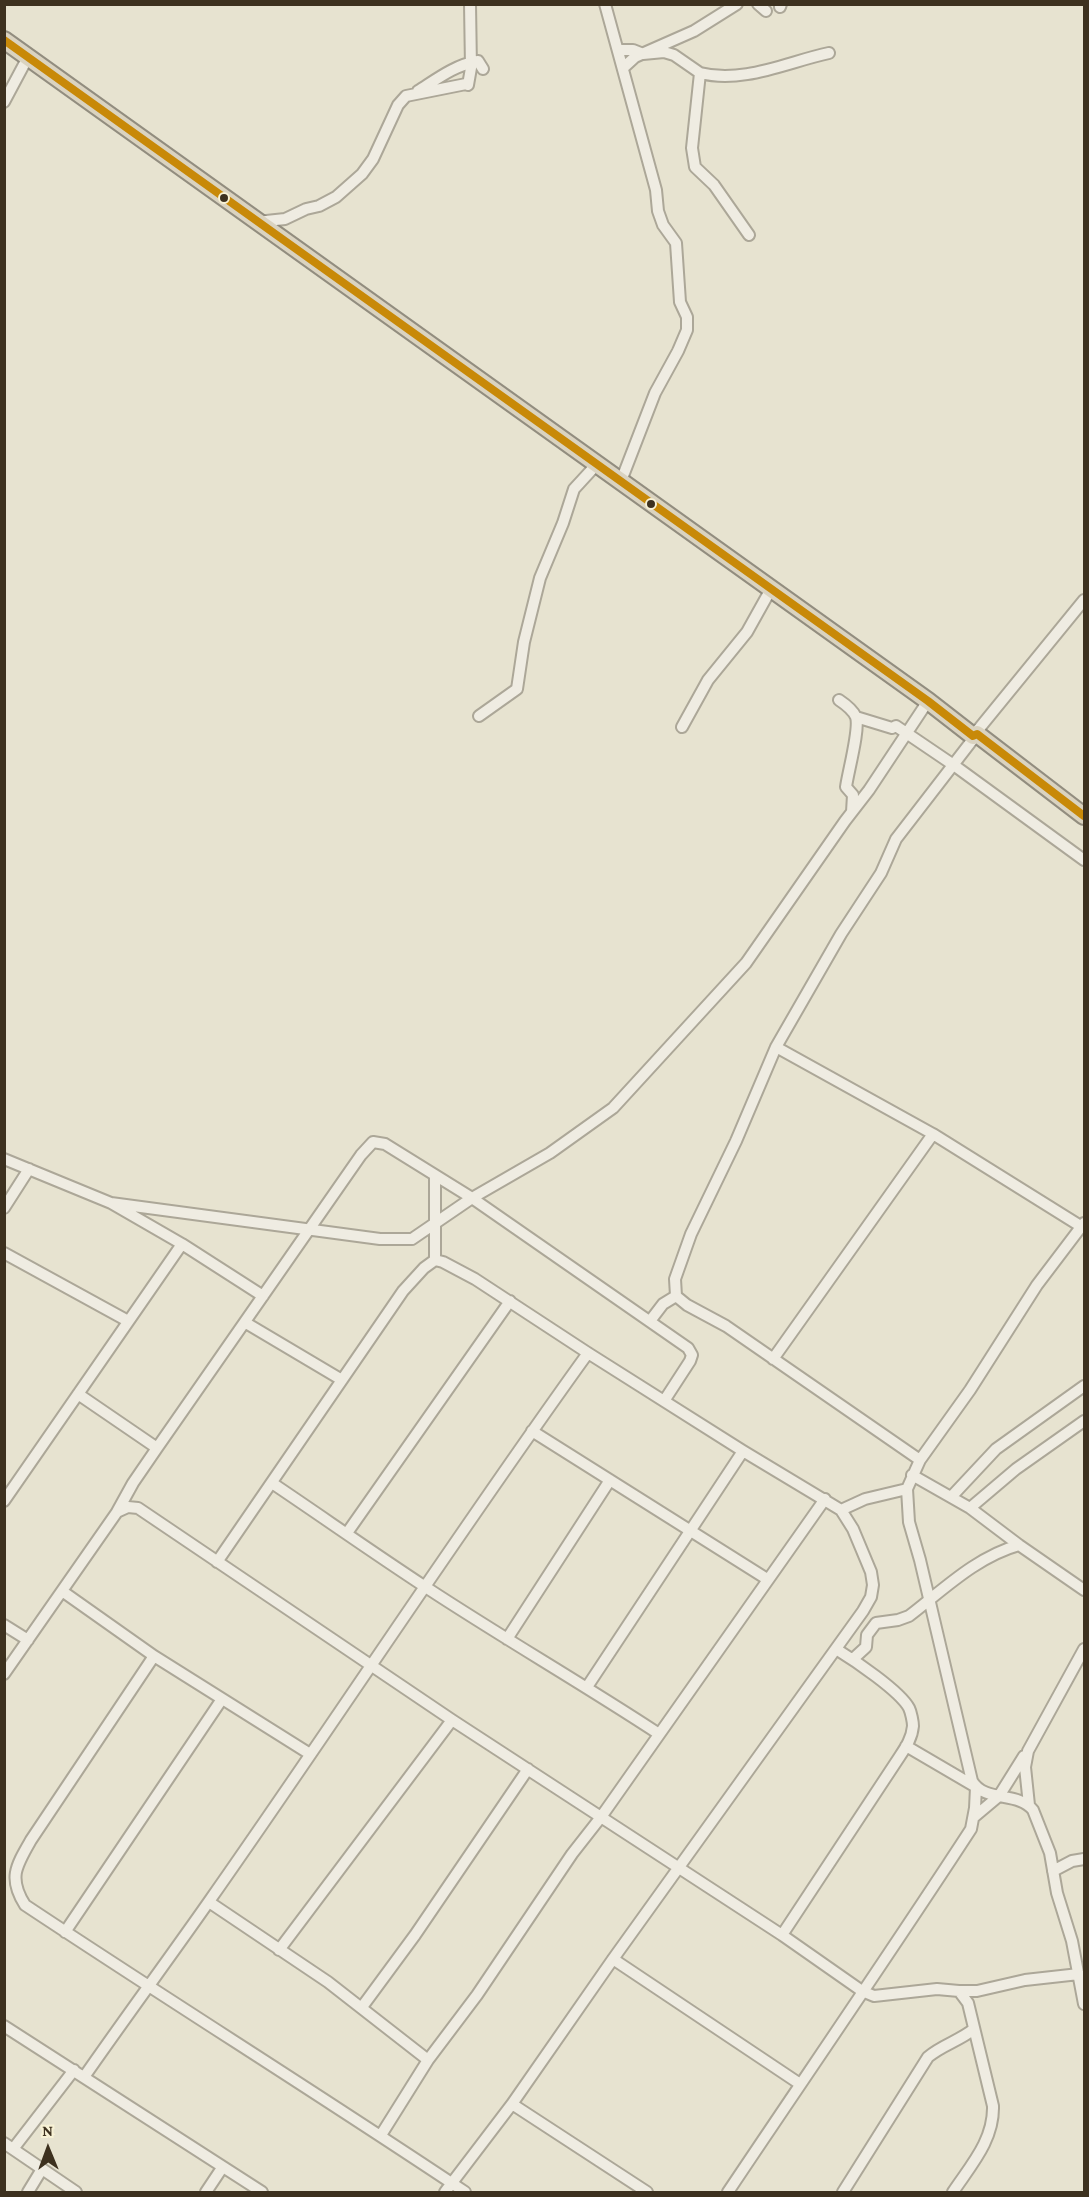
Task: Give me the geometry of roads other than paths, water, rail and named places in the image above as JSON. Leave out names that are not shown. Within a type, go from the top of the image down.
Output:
[{"type":"highway","points":[[4,40],[928,701],[1084,816]]},
{"type":"street","points":[[256,222],[285,219],[336,197],[362,174],[377,151],[398,105],[406,96],[466,84],[468,86],[471,63],[470,4]]},
{"type":"street","points":[[605,4],[656,190],[658,211],[663,225],[676,243],[680,302],[687,317],[687,330],[655,393],[621,482]]},
{"type":"street","points":[[623,68],[635,57],[694,31],[737,4]]},
{"type":"street","points":[[618,50],[633,50],[643,54],[664,52],[674,55],[700,73],[716,76],[766,71],[829,53]]},
{"type":"street","points":[[4,102],[28,57]]},
{"type":"street","points":[[415,93],[447,72],[471,63],[478,61],[483,69]]},
{"type":"street","points":[[700,73],[692,148],[695,168],[714,185],[749,235]]},
{"type":"street","points":[[478,716],[517,689],[524,642],[540,578],[563,523],[574,489],[597,464]]},
{"type":"street","points":[[682,727],[708,680],[747,632],[771,589]]},
{"type":"street","points":[[920,1460],[726,1326],[687,1305],[676,1296],[675,1279],[691,1234],[736,1141],[776,1047],[830,953],[881,873],[896,840],[955,766],[975,735],[1084,600]]},
{"type":"street","points":[[839,700],[856,717],[892,728],[896,726],[906,732],[1084,860]]},
{"type":"street","points":[[111,1203],[308,1230],[400,1240],[412,1239],[472,1198],[550,1153],[613,1108],[747,963],[869,790],[928,701]]},
{"type":"street","points":[[852,812],[853,795],[846,787],[856,717]]},
{"type":"street","points":[[776,1047],[933,1134],[1083,1225],[1037,1285],[970,1390],[920,1460],[907,1489],[909,1522],[972,1781],[980,1791],[1029,1805]]},
{"type":"street","points":[[773,1359],[933,1134]]},
{"type":"street","points":[[4,1674],[308,1230],[361,1155],[373,1142],[385,1144],[472,1198],[688,1348],[692,1355],[664,1401]]},
{"type":"street","points":[[4,1159],[111,1203],[182,1244],[263,1296]]},
{"type":"street","points":[[4,1208],[29,1169]]},
{"type":"street","points":[[435,1176],[435,1260]]},
{"type":"street","points":[[4,1501],[182,1244]]},
{"type":"street","points":[[4,1253],[128,1322]]},
{"type":"street","points":[[435,1260],[476,1279],[742,1451],[841,1510],[854,1529],[871,1572],[873,1585],[871,1597],[836,1649],[613,1959],[512,2104],[448,2188]]},
{"type":"street","points":[[217,1562],[403,1291],[424,1268],[435,1260]]},
{"type":"street","points":[[650,1321],[663,1304],[676,1296]]},
{"type":"street","points":[[347,1533],[510,1301]]},
{"type":"street","points":[[246,1323],[342,1380]]},
{"type":"street","points":[[84,2077],[209,1902],[588,1353]]},
{"type":"street","points":[[952,1497],[996,1449],[1084,1386]]},
{"type":"street","points":[[78,1394],[157,1448]]},
{"type":"street","points":[[970,1508],[1016,1468],[1084,1421]]},
{"type":"street","points":[[532,1431],[766,1579]]},
{"type":"street","points":[[587,1687],[742,1451]]},
{"type":"street","points":[[912,1474],[970,1508],[1084,1590]]},
{"type":"street","points":[[507,1640],[610,1480]]},
{"type":"street","points":[[273,1483],[507,1640],[587,1687],[659,1734]]},
{"type":"street","points":[[841,1510],[865,1499],[907,1489]]},
{"type":"street","points":[[381,2135],[428,2060],[477,1995],[572,1854],[601,1817],[766,1579],[825,1499]]},
{"type":"street","points":[[117,1512],[128,1507],[138,1508],[452,1720],[782,1935],[862,1991],[874,1996],[913,1990],[949,1989],[959,1992],[977,1991],[1016,1982],[1081,1979]]},
{"type":"street","points":[[853,1659],[866,1647],[867,1635],[876,1623],[909,1616],[984,1558],[1003,1549],[1019,1545]]},
{"type":"street","points":[[62,1591],[154,1656],[310,1754]]},
{"type":"street","points":[[4,1625],[28,1640]]},
{"type":"street","points":[[782,1935],[910,1740],[913,1724],[909,1708],[899,1696],[853,1659],[836,1649]]},
{"type":"street","points":[[974,1818],[999,1796],[1028,1751],[1084,1649]]},
{"type":"street","points":[[154,1656],[19,1860],[15,1874],[16,1890],[20,1898],[25,1905],[147,1986],[381,2135],[448,2188],[465,2193]]},
{"type":"street","points":[[65,1932],[222,1699]]},
{"type":"street","points":[[279,1950],[452,1720]]},
{"type":"street","points":[[906,1746],[976,1787]]},
{"type":"street","points":[[1028,1751],[1025,1767],[1029,1805],[1036,1816],[1050,1853],[1081,1979],[1084,2004]]},
{"type":"street","points":[[362,2007],[415,1935],[528,1768]]},
{"type":"street","points":[[728,2193],[971,1829],[976,1787]]},
{"type":"street","points":[[1053,1871],[1072,1861],[1084,1859]]},
{"type":"street","points":[[209,1902],[362,2007],[428,2060]]},
{"type":"street","points":[[613,1959],[800,2084]]},
{"type":"street","points":[[953,2193],[984,2147],[994,2120],[993,2106],[968,2003],[959,1992]]},
{"type":"street","points":[[4,2026],[262,2193]]},
{"type":"street","points":[[843,2193],[928,2057],[974,2029]]},
{"type":"street","points":[[74,2070],[9,2146],[76,2193]]},
{"type":"street","points":[[512,2104],[647,2193]]},
{"type":"street","points":[[206,2193],[222,2168]]},
{"type":"street","points":[[28,2193],[42,2169]]}]
